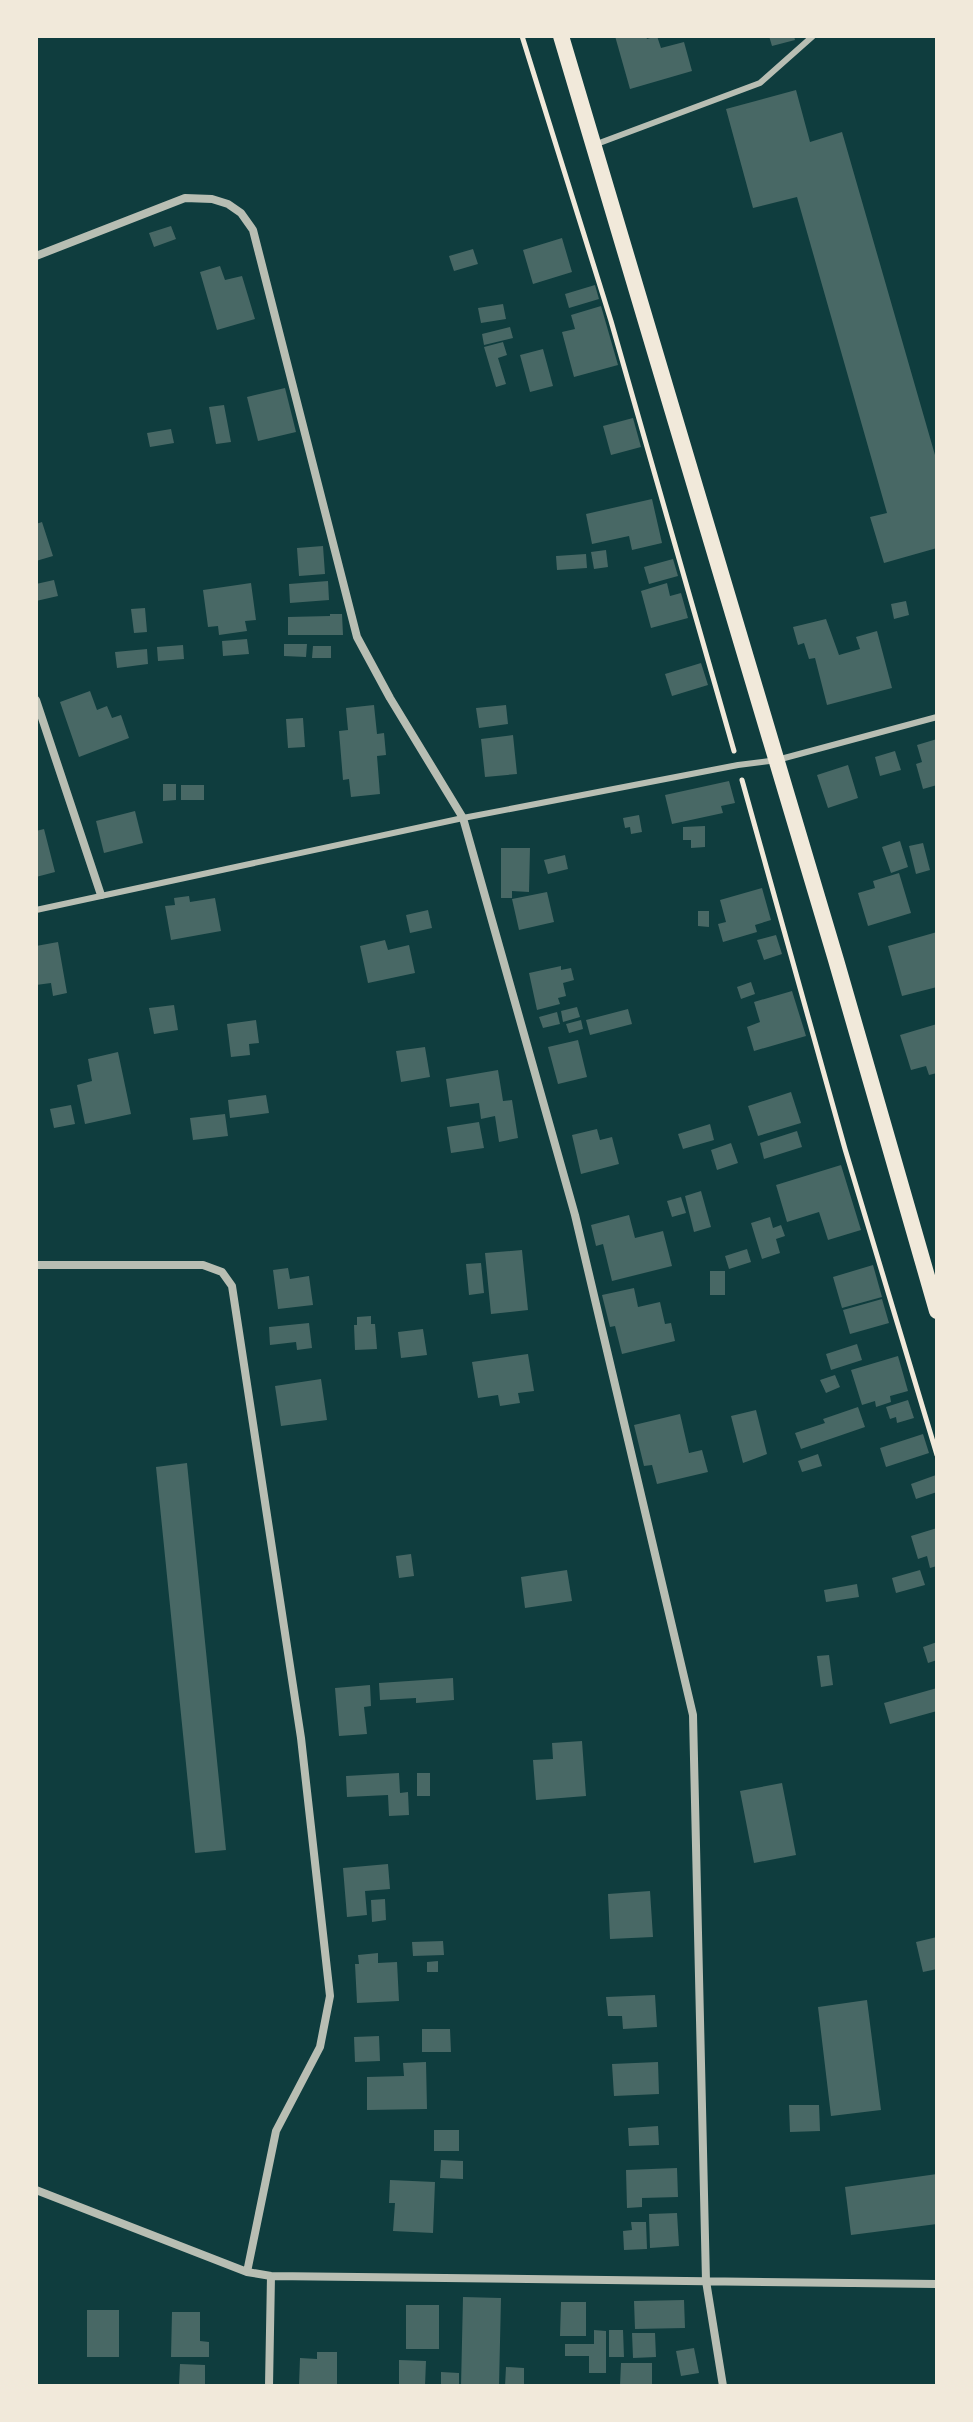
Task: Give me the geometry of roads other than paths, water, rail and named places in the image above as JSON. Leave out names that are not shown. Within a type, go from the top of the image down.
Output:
[{"type":"main road","points":[[561,36],[937,1311]]},
{"type":"street","points":[[36,256],[185,198],[212,199],[228,204],[241,213],[253,230],[357,637],[463,818],[575,1215],[693,1715],[706,2281],[723,2386]]},
{"type":"street","points":[[36,700],[101,895]]},
{"type":"street","points":[[36,1265],[203,1265],[222,1272],[232,1286],[301,1738],[330,1996],[320,2047],[276,2131],[247,2272]]},
{"type":"street","points":[[36,2190],[247,2272],[271,2276],[937,2284]]},
{"type":"street","points":[[269,2386],[271,2276]]},
{"type":"lane","points":[[594,145],[760,83],[813,36]]},
{"type":"lane","points":[[36,910],[463,818],[777,760],[937,717]]}]
